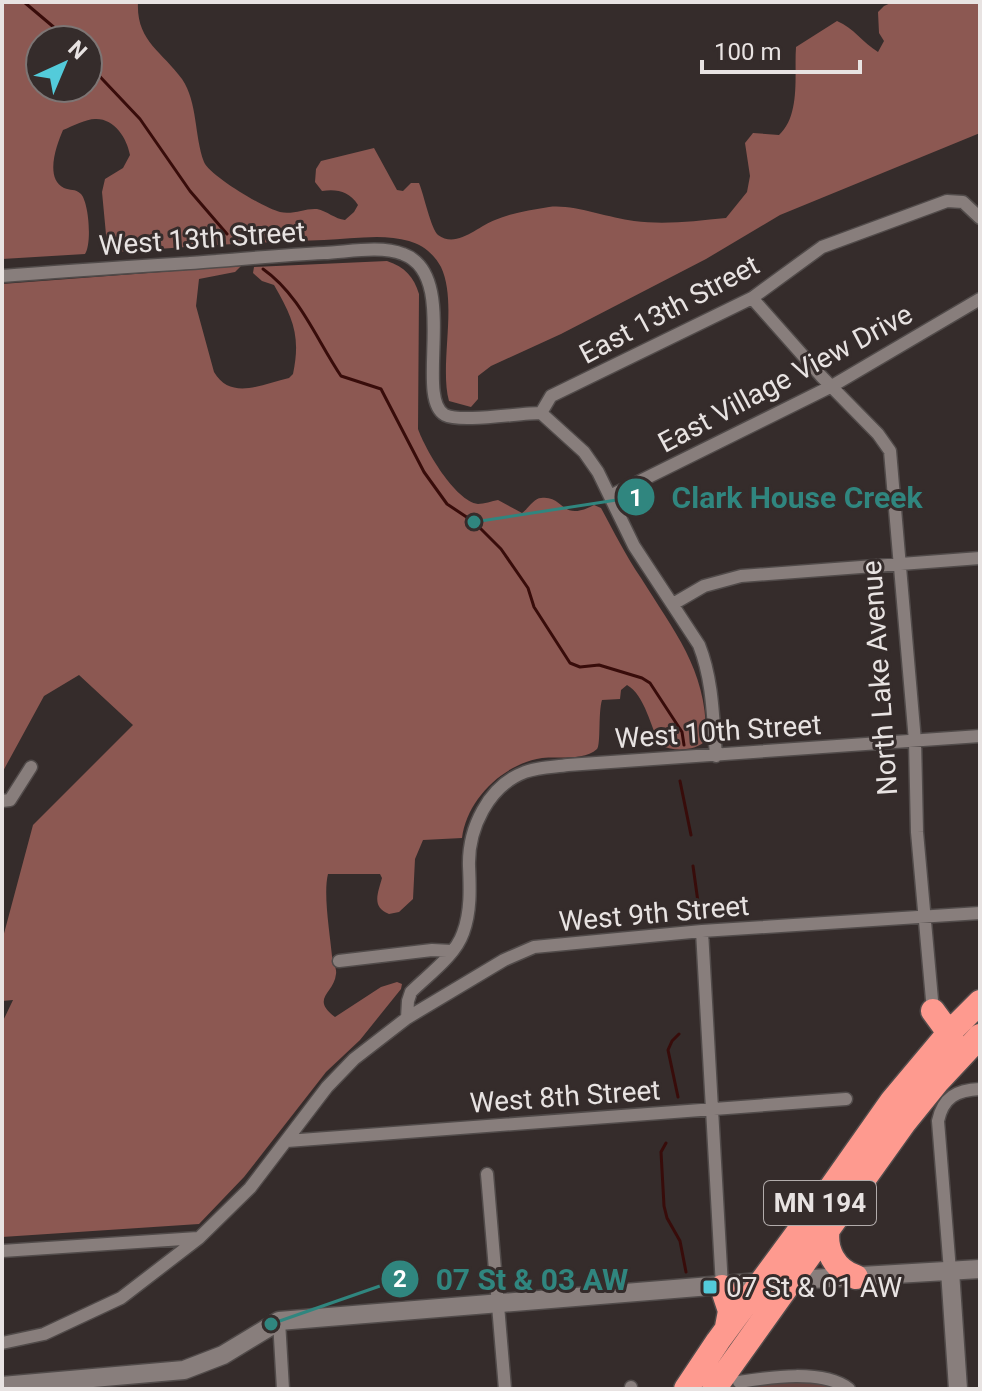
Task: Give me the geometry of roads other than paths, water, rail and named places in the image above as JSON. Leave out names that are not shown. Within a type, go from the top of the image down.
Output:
[{"type":"highway","name":"MN 194","points":[[686,1389],[722,1334],[923,1063],[980,1002]]},
{"type":"highway","points":[[933,1011],[949,1033],[955,1049],[954,1063]]},
{"type":"highway","points":[[923,1063],[930,1041],[933,1011]]},
{"type":"highway","name":"MN 194","points":[[714,1389],[913,1111],[980,1036]]},
{"type":"highway","points":[[828,1228],[827,1243],[832,1258],[842,1270],[856,1277]]},
{"type":"highway","points":[[673,1389],[722,1334],[730,1311],[722,1287]]},
{"type":"street","name":"East 13th Street","points":[[541,413],[551,396],[752,298],[822,247],[957,200],[969,206],[980,218]]},
{"type":"street","name":"West 13th Street","points":[[2,276],[297,254],[378,251],[404,254],[419,265],[431,288],[433,389],[437,408],[442,414],[459,420],[512,413],[541,413]]},
{"type":"street","name":"North Lake Avenue","points":[[752,298],[883,438],[890,451],[915,741],[923,916],[933,1011]]},
{"type":"street","name":"East Village View Drive","points":[[610,496],[832,386],[980,299]]},
{"type":"street","points":[[541,413],[584,452],[634,546],[699,645],[706,662],[716,756]]},
{"type":"street","points":[[673,604],[704,586],[741,576],[980,558]]},
{"type":"street","name":"West 10th Street","points":[[452,951],[462,936],[467,917],[474,826],[499,788],[525,772],[568,765],[980,736]]},
{"type":"street","points":[[2,801],[10,800],[31,767]]},
{"type":"street","name":"West 9th Street","points":[[2,1343],[44,1334],[121,1298],[199,1238],[250,1188],[327,1087],[354,1059],[407,1018],[504,960],[534,947],[702,931],[980,913]]},
{"type":"street","points":[[702,931],[722,1287]]},
{"type":"street","points":[[339,961],[432,950],[452,951]]},
{"type":"street","points":[[407,1018],[411,992],[452,951]]},
{"type":"street","points":[[958,1389],[938,1130],[941,1109],[949,1097],[960,1091],[980,1089]]},
{"type":"street","name":"West 8th Street","points":[[287,1141],[846,1099]]},
{"type":"street","points":[[487,1174],[505,1389]]},
{"type":"street","points":[[2,1251],[199,1238]]},
{"type":"street","points":[[2,1386],[184,1370],[223,1355],[279,1321],[760,1282],[980,1269]]},
{"type":"street","points":[[279,1321],[283,1389]]},
{"type":"street","points":[[739,1382],[822,1376],[847,1388]]},
{"type":"waterway","points":[[24,2],[50,24]]},
{"type":"waterway","points":[[104,81],[140,119],[190,191],[227,234]]},
{"type":"waterway","points":[[263,269],[287,291],[341,376],[381,389],[424,472],[447,504],[474,522],[501,549],[528,588],[534,607],[570,663],[580,667],[599,665],[650,683],[682,732],[684,745]]},
{"type":"waterway","points":[[680,781],[691,835]]},
{"type":"waterway","points":[[693,866],[703,917]]},
{"type":"waterway","points":[[678,1097],[668,1050],[679,1034]]},
{"type":"waterway","points":[[666,1143],[661,1152],[664,1206],[680,1241],[686,1272]]},
{"type":"place","name":"Clark House Creek","points":[[474,522]]},
{"type":"place","name":"07 St & 01 AW","points":[[710,1287]]},
{"type":"place","name":"07 St & 03 AW","points":[[271,1324]]}]
